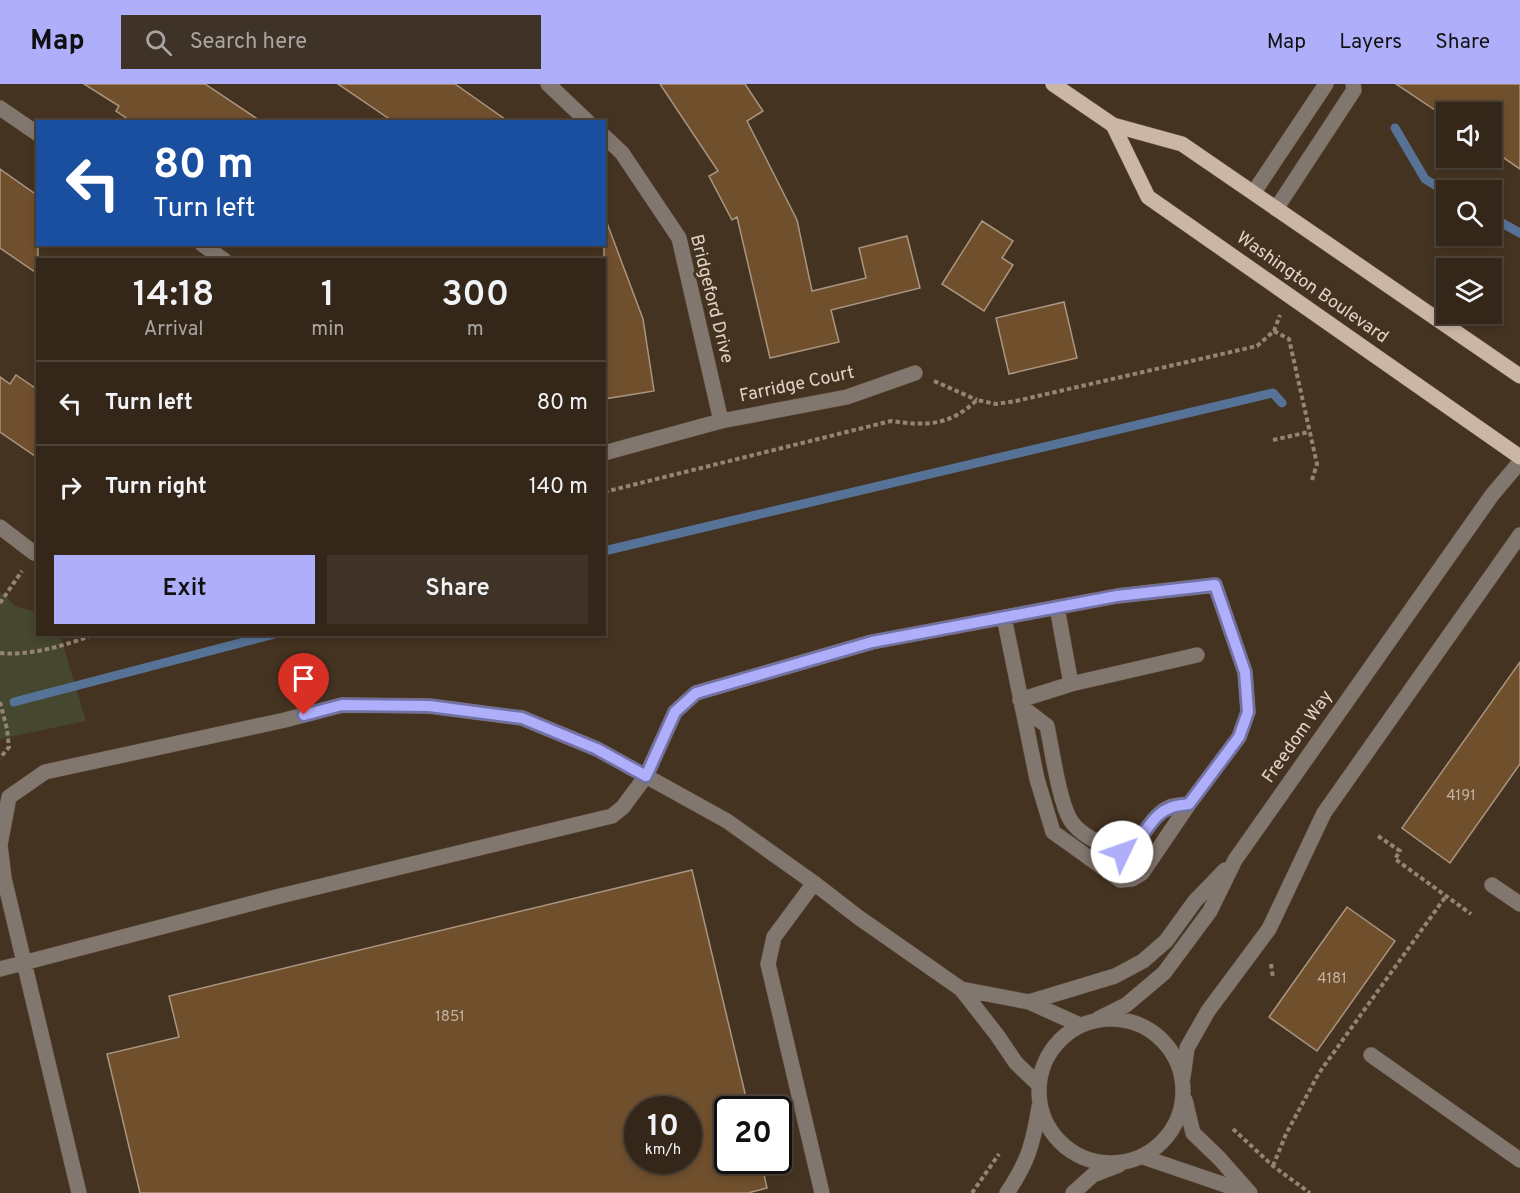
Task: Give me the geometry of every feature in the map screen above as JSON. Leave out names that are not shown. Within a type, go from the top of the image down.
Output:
[{"type":"main road","name":"Washington Boulevard","points":[[1053,84],[1113,125],[1182,144],[1520,376]]},
{"type":"main road","name":"Washington Boulevard","points":[[1113,125],[1148,197],[1520,458]]},
{"type":"street","points":[[548,84],[586,120]]},
{"type":"street","points":[[1254,192],[1326,84]]},
{"type":"street","points":[[1276,208],[1354,90],[1353,84]]},
{"type":"street","points":[[0,108],[36,133]]},
{"type":"street","name":"Bridgeford Drive","points":[[606,138],[622,153],[679,238],[721,421]]},
{"type":"street","points":[[205,246],[221,258]]},
{"type":"street","name":"Farridge Court","points":[[606,452],[721,421],[847,397],[915,373]]},
{"type":"street","name":"Freedom Way","points":[[1098,1019],[1126,1005],[1164,973],[1210,911],[1235,860],[1492,495],[1520,462]]},
{"type":"street","points":[[0,527],[34,553]]},
{"type":"street","points":[[1250,1193],[1193,1133],[1184,1096],[1183,1077],[1187,1048],[1208,1011],[1269,929],[1324,813],[1520,535]]},
{"type":"street","points":[[0,969],[287,894],[612,816],[623,807],[646,776],[675,712],[696,693],[872,642],[1004,617],[1057,607],[1117,596],[1215,585],[1245,672],[1248,712],[1239,737],[1189,804],[1142,873],[1132,879],[1120,880],[1094,864],[1053,832],[1037,779],[1004,617]]},
{"type":"street","points":[[1057,607],[1071,684]]},
{"type":"street","points":[[1021,703],[1071,684],[1197,655]]},
{"type":"street","points":[[1021,703],[1047,726],[1062,794],[1071,821],[1087,836],[1122,852],[1132,849],[1150,824],[1168,808],[1189,804]]},
{"type":"street","points":[[79,1193],[4,878],[0,845],[9,797],[45,772],[285,720],[342,705],[418,706],[522,718],[597,749],[727,821],[961,989],[998,1035],[1016,1063],[1039,1085]]},
{"type":"street","points":[[1029,1002],[1115,976],[1143,961],[1166,941],[1195,901],[1235,860]]},
{"type":"street","points":[[814,883],[774,937],[768,964],[822,1193]]},
{"type":"street","points":[[1492,885],[1520,904]]},
{"type":"street","points":[[961,989],[1029,1002],[1080,1025]]},
{"type":"street","points":[[1006,1193],[1018,1177],[1033,1145],[1043,1066],[1051,1050],[1064,1035],[1080,1025],[1098,1019],[1117,1018],[1136,1022],[1152,1030],[1167,1043],[1177,1059],[1183,1077]]},
{"type":"street","points":[[1371,1055],[1520,1160]]},
{"type":"street","points":[[1073,1193],[1093,1175],[1143,1156],[1159,1146],[1171,1132],[1180,1114],[1184,1096]]},
{"type":"street","points":[[1040,1104],[1046,1122],[1056,1138],[1070,1151],[1087,1159],[1106,1163],[1125,1162]]},
{"type":"street","points":[[1143,1156],[1250,1193]]},
{"type":"path","points":[[915,373],[977,400],[996,404],[1016,401],[1257,346],[1274,331],[1287,295]]},
{"type":"path","points":[[1274,331],[1289,339],[1317,464],[1312,480]]},
{"type":"path","points":[[606,492],[891,421],[920,425],[944,422],[965,411],[977,400]]},
{"type":"path","points":[[1274,440],[1309,432]]},
{"type":"path","points":[[0,603],[34,553]]},
{"type":"path","points":[[0,653],[14,654],[68,644],[90,636]]},
{"type":"path","points":[[0,702],[9,747],[0,758]]},
{"type":"path","points":[[1378,836],[1400,851],[1395,859],[1471,914]]},
{"type":"path","points":[[1273,1166],[1286,1134],[1319,1073],[1446,896]]},
{"type":"path","points":[[1233,1129],[1273,1166],[1310,1193]]},
{"type":"path","points":[[972,1193],[999,1154]]},
{"type":"green space","points":[[0,592],[17,607],[36,612],[36,636],[60,636],[86,721],[0,739]]},
{"type":"building","points":[[84,84],[205,84],[259,120],[129,120],[116,111],[119,106]]},
{"type":"building","points":[[338,84],[455,84],[506,120],[391,120]]},
{"type":"building","points":[[660,84],[745,84],[763,111],[747,121],[797,220],[812,291],[866,278],[859,248],[907,236],[920,288],[831,310],[839,342],[770,358],[737,217],[732,220],[709,176],[718,171]]},
{"type":"building","points":[[1396,84],[1520,84],[1520,169],[1502,157],[1502,102],[1436,102],[1436,111]]},
{"type":"building","points":[[0,169],[36,195],[38,258],[36,258],[36,273],[0,248]]},
{"type":"building","points":[[982,221],[1013,241],[1002,258],[1013,265],[984,311],[942,284]]},
{"type":"building","points":[[607,223],[643,319],[654,391],[606,399],[606,258],[604,258]]},
{"type":"building","points":[[1064,302],[1077,358],[1009,374],[996,318]]},
{"type":"building","points":[[16,375],[36,389],[36,457],[0,432],[0,377],[10,384]]},
{"type":"building","points":[[1520,662],[1520,764],[1450,863],[1402,828]]},
{"type":"building","points":[[692,870],[746,1096],[714,1096],[714,1174],[764,1174],[767,1188],[748,1193],[140,1193],[107,1054],[179,1037],[169,996]]},
{"type":"building","points":[[1347,907],[1395,941],[1317,1051],[1269,1017]]},
{"type":"waterway","points":[[1395,128],[1425,179],[1436,186]]},
{"type":"waterway","points":[[1502,223],[1520,233]]},
{"type":"waterway","points":[[606,551],[1273,393],[1282,403]]},
{"type":"waterway","points":[[14,702],[267,636]]},
{"type":"route","points":[[304,715],[342,705],[429,706],[522,718],[597,749],[646,776],[675,712],[696,693],[872,642],[1117,596],[1215,585],[1245,672],[1248,712],[1239,737],[1189,804],[1168,808],[1150,824],[1132,849],[1122,852]]}]
